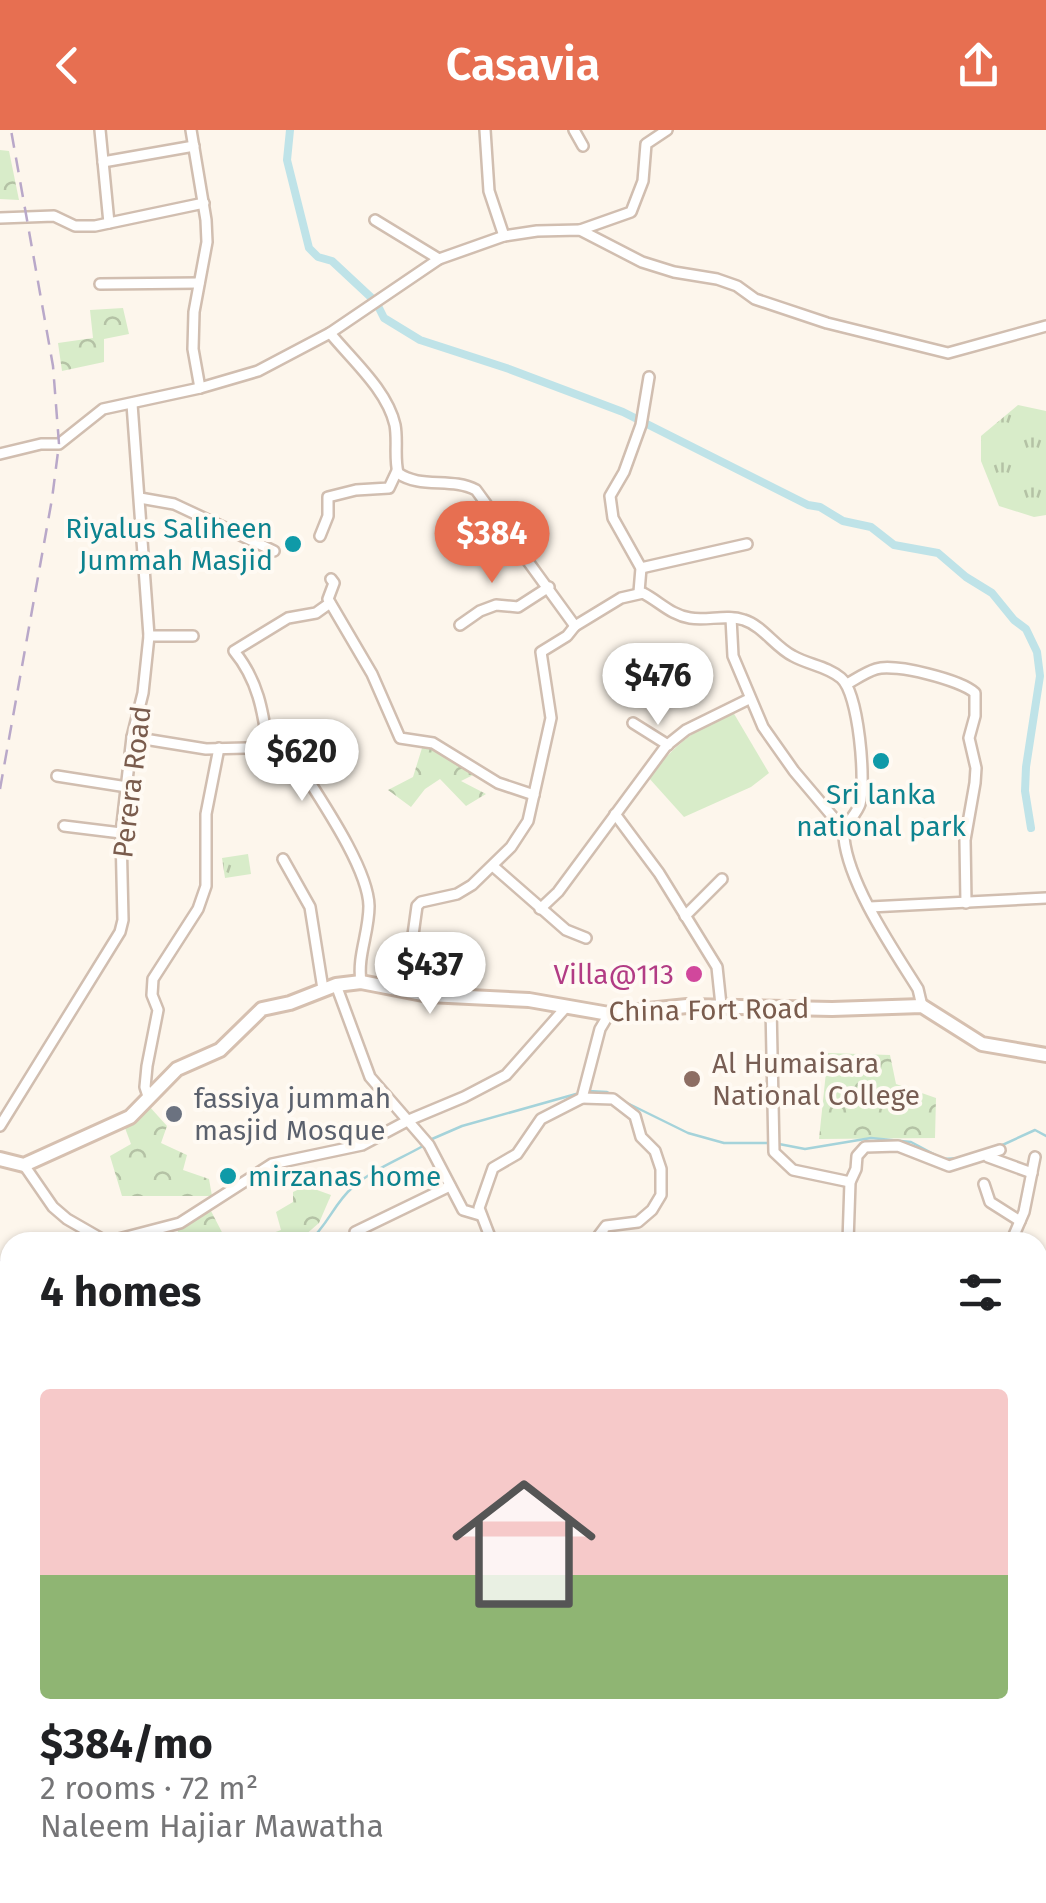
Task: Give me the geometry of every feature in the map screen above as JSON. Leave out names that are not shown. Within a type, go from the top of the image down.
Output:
[{"type":"street","points":[[100,130],[109,223]]},
{"type":"street","points":[[191,130],[207,242],[193,348],[200,388]]},
{"type":"street","points":[[485,130],[489,191],[504,236]]},
{"type":"street","points":[[574,130],[583,146]]},
{"type":"street","points":[[0,454],[58,444],[103,410],[258,371],[330,334],[439,259],[504,236],[537,230],[580,230],[632,212],[643,181],[646,144],[667,130]]},
{"type":"street","points":[[103,162],[194,146]]},
{"type":"street","points":[[0,218],[54,216],[75,226],[109,223],[204,203]]},
{"type":"street","points":[[375,220],[439,259]]},
{"type":"street","points":[[580,230],[642,262],[716,279],[738,286],[755,299],[827,322],[948,353],[1046,326]]},
{"type":"street","points":[[100,284],[199,282]]},
{"type":"street","points":[[320,536],[328,516],[328,498],[356,490],[388,488],[397,471],[396,434],[390,411],[330,334]]},
{"type":"street","points":[[640,592],[640,568],[613,518],[610,496],[624,472],[642,422],[649,377]]},
{"type":"street","name":"Perera Road","points":[[0,1126],[120,932],[121,832],[149,636],[132,404]]},
{"type":"street","points":[[397,471],[406,479],[459,484],[476,490],[575,626]]},
{"type":"street","points":[[140,498],[174,504],[274,550]]},
{"type":"street","points":[[640,568],[747,544]]},
{"type":"street","points":[[331,579],[334,582],[330,604],[372,674],[400,738],[433,742],[498,783],[534,796]]},
{"type":"street","points":[[460,625],[480,611],[518,606],[548,587]]},
{"type":"street","points":[[392,989],[412,942],[417,906],[457,894],[494,867],[528,821],[552,718],[541,652],[620,598],[640,592],[679,615],[731,618],[751,624],[790,654],[831,671],[847,684],[852,691],[858,738],[861,794],[858,808],[844,830]]},
{"type":"street","points":[[268,747],[261,699],[245,664],[234,651],[288,618],[300,620],[330,604]]},
{"type":"street","points":[[731,618],[733,656],[750,699],[779,752],[844,830],[846,846],[870,907],[918,990],[922,1006],[982,1044],[1046,1055]]},
{"type":"street","points":[[149,636],[193,636]]},
{"type":"street","points":[[847,684],[878,668],[914,671],[967,686],[975,693],[976,716],[969,738],[976,768],[965,840],[966,902]]},
{"type":"street","points":[[540,909],[567,881],[668,745],[686,730],[750,699]]},
{"type":"street","points":[[633,722],[668,745]]},
{"type":"street","points":[[132,737],[219,748],[280,747],[292,754],[327,808],[354,861],[368,906],[359,958],[362,982]]},
{"type":"street","points":[[150,1099],[146,1076],[158,1010],[152,995],[153,979],[198,909],[206,886],[206,814],[219,748]]},
{"type":"street","points":[[58,776],[127,788]]},
{"type":"street","points":[[615,814],[659,873],[718,967],[720,1005]]},
{"type":"street","points":[[64,826],[121,832]]},
{"type":"street","points":[[283,859],[310,907],[330,987],[370,1077],[429,1145],[463,1210],[480,1215]]},
{"type":"street","points":[[494,867],[566,930],[586,938]]},
{"type":"street","points":[[685,916],[722,878]]},
{"type":"street","points":[[870,907],[1046,898]]},
{"type":"street","name":"China Fort Road","points":[[24,1165],[130,1117],[178,1069],[220,1050],[262,1008],[290,1003],[330,987],[362,982],[428,996],[529,1000],[609,1014],[720,1005],[832,1009],[922,1006]]},
{"type":"street","points":[[145,1232],[180,1223],[272,1164],[362,1146],[506,1074],[567,1006]]},
{"type":"street","points":[[772,1006],[774,1152],[792,1170],[850,1182]]},
{"type":"street","points":[[582,1098],[600,1029],[609,1014]]},
{"type":"street","points":[[488,1232],[480,1215],[482,1192],[494,1168],[517,1154],[540,1119],[582,1098],[604,1096],[635,1116],[641,1138],[655,1152],[664,1184],[658,1203],[638,1222],[606,1226],[602,1232]]},
{"type":"street","points":[[848,1232],[850,1182],[856,1170],[856,1156],[865,1147],[898,1146],[949,1166],[1000,1150]]},
{"type":"street","points":[[986,1156],[1032,1173]]},
{"type":"street","points":[[1016,1232],[1035,1157]]},
{"type":"street","points":[[0,1159],[24,1165],[53,1207],[89,1232]]},
{"type":"street","points":[[984,1184],[990,1202],[1020,1222]]},
{"type":"street","points":[[355,1232],[450,1186]]},
{"type":"green space","points":[[0,150],[9,151],[19,200],[0,199]]},
{"type":"green space","points":[[123,308],[129,334],[104,339],[104,362],[62,371],[58,343],[93,338],[90,310]]},
{"type":"green space","points":[[1018,405],[1046,411],[1046,515],[1034,517],[999,506],[981,461],[981,436]]},
{"type":"green space","points":[[733,712],[769,773],[751,787],[684,817],[648,777],[686,739]]},
{"type":"green space","points":[[422,748],[435,748],[475,774],[461,781],[486,794],[466,806],[440,779],[425,789],[411,807],[388,790],[413,777]]},
{"type":"green space","points":[[248,854],[251,874],[225,878],[222,858]]},
{"type":"green space","points":[[828,1053],[890,1055],[896,1084],[936,1098],[935,1138],[819,1139]]},
{"type":"green space","points":[[149,1106],[167,1126],[161,1143],[187,1155],[183,1170],[209,1179],[212,1196],[122,1196],[110,1156],[131,1144],[125,1128]]},
{"type":"green space","points":[[306,1186],[331,1195],[319,1223],[309,1232],[276,1232],[281,1230],[276,1212],[293,1202],[293,1192]]},
{"type":"green space","points":[[211,1211],[222,1232],[178,1232],[177,1229]]},
{"type":"waterway","points":[[290,130],[287,160],[309,248],[318,257],[332,261],[376,302],[384,318],[420,340],[623,412],[808,505],[820,507],[843,521],[871,527],[894,545],[938,553],[992,593],[1026,629],[1037,652],[1040,676],[1025,791],[1031,828]]},
{"type":"waterway","points":[[588,1091],[614,1096]]},
{"type":"waterway","points":[[432,1139],[462,1126],[576,1094]]},
{"type":"waterway","points":[[621,1100],[688,1133],[724,1143],[767,1143]]},
{"type":"waterway","points":[[998,1147],[1035,1130],[1046,1136]]},
{"type":"waterway","points":[[779,1144],[805,1149],[871,1138],[911,1142],[943,1159],[962,1158]]},
{"type":"waterway","points":[[317,1232],[353,1187],[423,1146]]},
{"type":"railway","points":[[0,789],[59,444],[53,366],[11,130]]},
{"type":"place","name":"Riyalus Saliheen Jummah Masjid","points":[[293,544]]},
{"type":"place","name":"Sri lanka national park","points":[[881,761]]},
{"type":"place","name":"Villa@113","points":[[694,974]]},
{"type":"place","name":"Al Humaisara National College","points":[[692,1079]]},
{"type":"place","name":"fassiya jummah masjid Mosque","points":[[174,1114]]},
{"type":"place","name":"mirzanas home","points":[[228,1176]]}]
